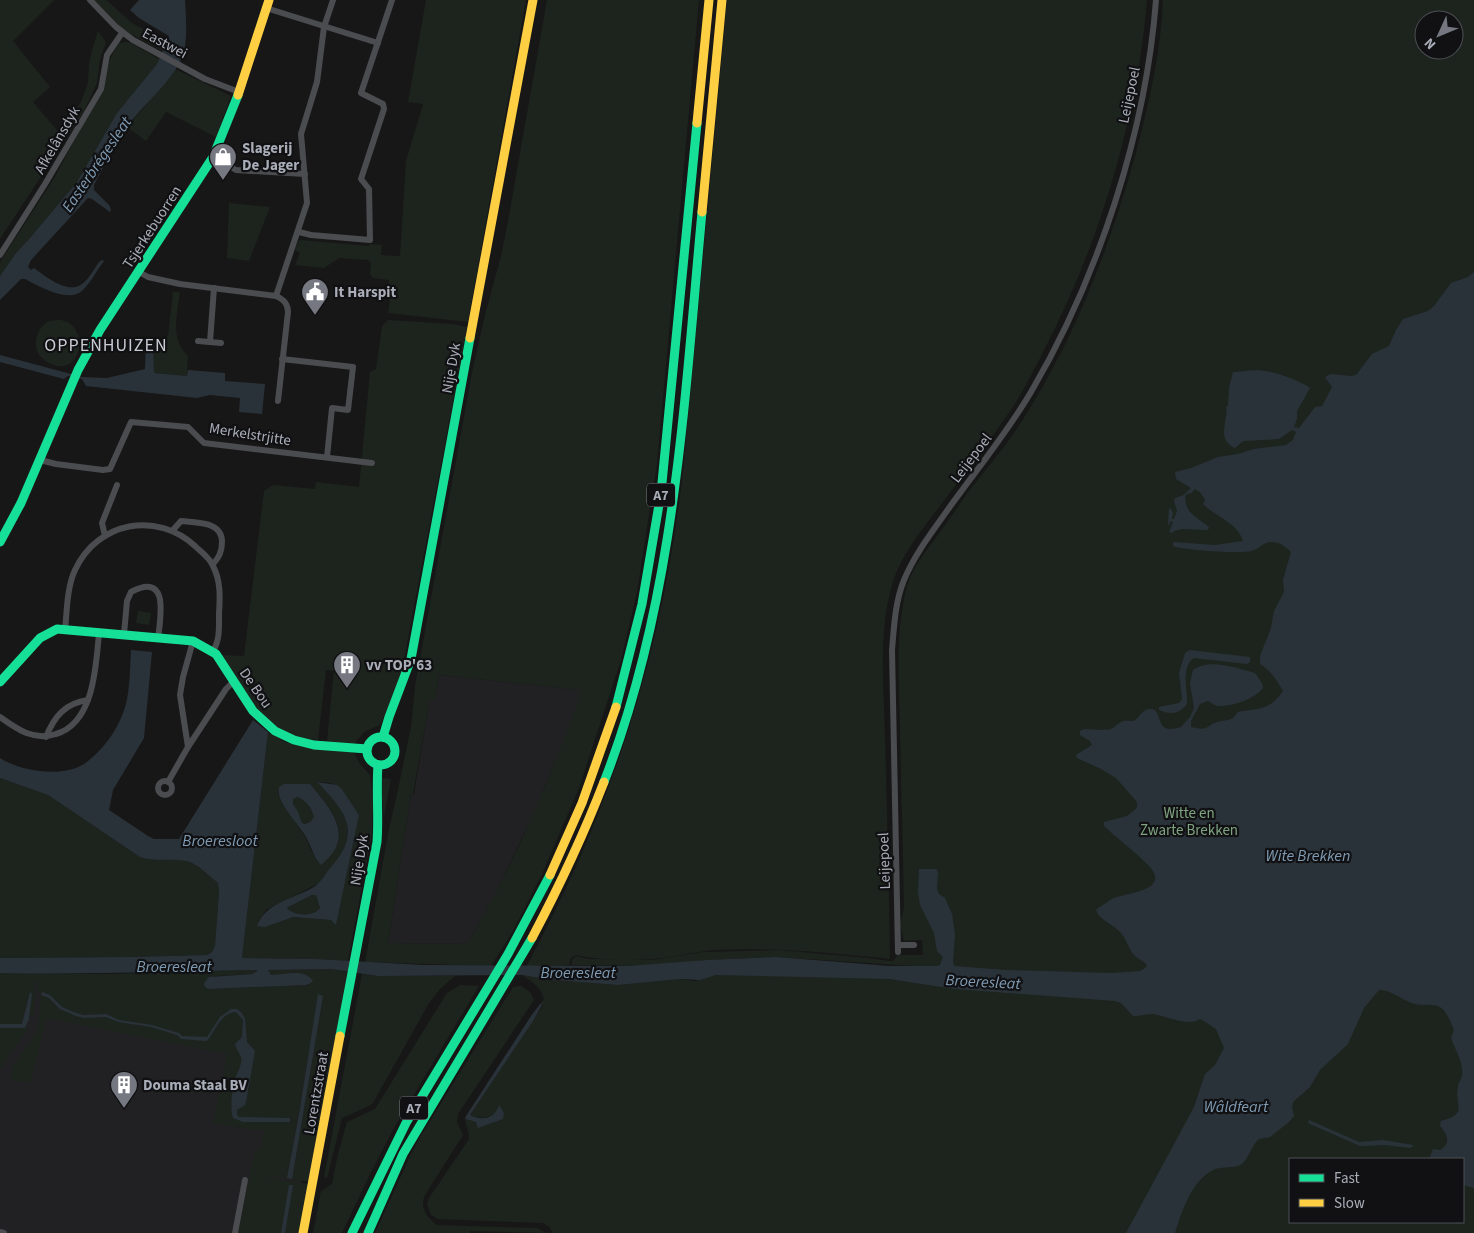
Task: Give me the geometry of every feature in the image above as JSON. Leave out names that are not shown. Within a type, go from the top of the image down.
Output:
[{"type":"main road","name":"Nije Dyk","points":[[383,737],[411,659],[533,0]]},
{"type":"main road","name":"A7","points":[[352,1233],[406,1123],[503,963],[539,896],[581,804],[620,694],[636,632],[650,564],[662,483],[709,0]]},
{"type":"main road","name":"A7","points":[[368,1233],[403,1154],[518,963],[552,900],[579,843],[610,766],[638,679],[658,593],[670,526],[684,404],[722,0]]},
{"type":"main road","name":"Tsjerkebuorren","points":[[0,542],[21,503],[78,370],[100,330],[213,157],[239,92],[268,4]]},
{"type":"main road","name":"De Bou","points":[[0,682],[45,634],[57,629],[193,641],[213,651],[220,657],[233,682],[256,715],[283,736],[298,742],[322,746],[367,749]]},
{"type":"main road","points":[[383,737],[392,742],[395,753],[389,763],[378,765],[369,759],[367,749],[372,740],[383,737]]},
{"type":"main road","name":"Nije Dyk","points":[[355,958],[378,834],[376,789],[378,765]]},
{"type":"main road","name":"Lorentzstraat","points":[[303,1233],[355,958]]},
{"type":"street","name":"Eastwei","points":[[90,0],[122,33],[205,79],[239,92]]},
{"type":"street","points":[[276,296],[299,232],[307,202],[301,134],[317,82],[324,27],[333,0]]},
{"type":"street","points":[[299,232],[311,235],[370,240],[369,188],[361,179],[384,109],[383,104],[361,93],[392,0]]},
{"type":"street","name":"Leijepoel","points":[[914,945],[898,949],[892,650],[898,602],[906,575],[926,540],[998,443],[1032,390],[1055,348],[1083,286],[1114,204],[1137,121],[1151,50],[1156,0]]},
{"type":"street","points":[[268,4],[324,27],[378,44]]},
{"type":"street","name":"Afkelânsdyk","points":[[0,255],[101,90],[107,55],[122,33]]},
{"type":"street","points":[[213,157],[236,170],[305,174]]},
{"type":"street","points":[[139,272],[148,277],[180,284],[276,296],[283,300],[288,308],[278,401]]},
{"type":"street","points":[[210,342],[214,288]]},
{"type":"street","points":[[198,340],[221,343]]},
{"type":"street","points":[[282,359],[353,367],[348,410],[332,408],[327,457]]},
{"type":"street","name":"Merkelstrjitte","points":[[40,460],[56,464],[103,470],[110,469],[131,422],[188,427],[204,443],[372,463]]},
{"type":"street","points":[[105,536],[102,523],[117,485]]},
{"type":"street","points":[[173,530],[181,522],[213,525],[218,528],[222,535],[222,548],[220,556],[213,564]]},
{"type":"street","points":[[65,630],[71,582],[74,571],[86,553],[112,531],[139,524],[156,525],[173,530],[187,538],[213,564],[220,592],[218,638],[213,651]]},
{"type":"street","points":[[124,634],[127,601],[131,592],[142,586],[152,587],[158,594],[162,604],[158,638]]},
{"type":"street","points":[[0,717],[33,736],[46,737],[64,732],[73,725],[82,714],[88,700],[94,677],[99,633]]},
{"type":"street","points":[[188,747],[180,695],[193,641]]},
{"type":"street","points":[[168,782],[188,747],[226,689],[233,682]]},
{"type":"street","points":[[46,737],[52,722],[69,706],[78,701],[88,700]]},
{"type":"street","points":[[235,1233],[245,1180]]},
{"type":"street","points":[[0,1232],[4,1233]]},
{"type":"shaded area","points":[[439,675],[583,690],[533,815],[499,886],[468,944],[388,943],[411,794],[414,794],[430,698],[435,699]]},
{"type":"shaded area","points":[[40,979],[308,999],[333,999],[293,1233],[0,1233],[0,1053],[19,1019],[28,980]]},
{"type":"green space","points":[[0,0],[54,0],[13,41],[50,87],[33,102],[60,134],[81,102],[88,83],[89,63],[98,31],[106,42],[100,59],[97,83],[84,111],[0,239]]},
{"type":"green space","points":[[94,0],[106,0],[132,23],[166,42],[163,51],[118,27]]},
{"type":"green space","points":[[426,0],[526,0],[468,322],[388,313],[390,300],[388,299],[389,280],[373,278],[370,274],[371,263],[368,260],[339,258],[324,268],[295,265],[300,253],[295,250],[298,241],[301,240],[368,246],[370,244],[382,245],[381,255],[400,256],[406,161],[423,104],[408,102]]},
{"type":"green space","points":[[547,0],[699,0],[657,464],[637,592],[621,660],[579,788],[542,874],[513,931],[491,966],[365,962],[389,829],[411,727],[415,686],[473,367],[508,221]],"holes":[[[439,675],[582,690],[565,737],[526,831],[468,944],[388,943],[411,794],[413,794],[430,699],[435,699]]]},
{"type":"green space","points":[[727,0],[1147,0],[1135,90],[1125,134],[1099,223],[1083,266],[1065,307],[1022,393],[988,443],[914,541],[901,562],[892,585],[883,641],[890,959],[803,951],[738,949],[642,960],[620,960],[576,955],[571,958],[569,965],[526,967],[569,882],[606,794],[636,704],[664,596],[682,481]]},
{"type":"green space","name":"Witte en Zwarte Brekken","points":[[1163,0],[1474,0],[1474,1233],[553,1233],[543,1223],[438,1219],[431,1215],[427,1204],[429,1198],[469,1139],[465,1119],[476,1122],[481,1126],[497,1121],[499,1106],[491,1116],[478,1118],[470,1115],[543,1005],[542,1003],[540,1004],[544,999],[541,991],[522,975],[553,980],[618,985],[681,979],[695,981],[716,975],[844,976],[910,982],[914,966],[776,957],[707,960],[648,966],[572,965],[572,960],[576,956],[589,959],[652,960],[703,952],[779,950],[890,961],[893,961],[898,955],[923,955],[922,940],[904,941],[900,924],[904,908],[899,638],[907,586],[921,558],[968,492],[1016,430],[1055,365],[1087,296],[1114,225],[1136,153],[1154,77],[1160,39]]},
{"type":"green space","points":[[126,42],[159,59],[157,64],[117,113],[77,182],[16,253],[0,276],[0,262],[55,177],[89,113],[117,46],[120,43]]},
{"type":"green space","points":[[175,69],[231,96],[216,137],[166,112],[146,141],[127,127]]},
{"type":"green space","points":[[229,203],[270,207],[249,261],[227,258]]},
{"type":"green space","points":[[173,292],[180,292],[176,326],[179,342],[188,356],[187,376],[154,373],[153,339],[166,339],[168,337]]},
{"type":"green space","points":[[61,320],[70,324],[76,331],[79,339],[79,348],[76,356],[71,363],[64,366],[54,365],[44,360],[38,353],[36,344],[38,334],[46,323]]},
{"type":"green space","points":[[388,320],[452,324],[467,327],[400,681],[380,725],[364,732],[353,745],[327,741],[334,671],[326,670],[318,740],[299,738],[281,731],[262,715],[247,696],[221,655],[244,656],[264,491],[273,485],[315,489],[316,482],[359,487],[370,372],[376,369],[382,326]]},
{"type":"green space","points":[[138,611],[151,613],[149,625],[136,623]]},
{"type":"green space","points":[[268,732],[285,742],[297,745],[354,753],[360,764],[370,775],[373,805],[372,833],[348,961],[242,958]],"holes":[[[317,782],[326,782],[338,787],[347,796],[359,815],[336,924],[331,920],[293,917],[258,922],[266,910],[319,883],[343,854],[348,839],[347,823],[339,806]],[[310,784],[332,811],[339,830],[334,850],[326,861],[312,853],[305,837],[281,800],[278,792]]]},
{"type":"green space","points":[[0,778],[48,795],[140,857],[184,861],[193,864],[208,874],[218,883],[219,891],[215,946],[212,952],[207,955],[0,958]]},
{"type":"green space","points":[[382,778],[391,779],[384,817],[381,791]]},
{"type":"green space","points":[[298,797],[312,810],[314,817],[305,824],[302,823],[294,805],[293,799]]},
{"type":"green space","points":[[312,895],[316,895],[320,908],[317,911],[309,914],[299,914],[287,908],[288,907]]},
{"type":"green space","points":[[331,969],[347,972],[310,1182],[292,1179],[323,997],[319,995],[287,1178],[265,1177],[309,1184],[299,1233],[285,1233],[293,1185],[290,1185],[281,1233],[238,1233],[255,1150],[260,1150],[264,1130],[259,1129],[259,1131],[213,1123],[227,1054],[46,1018],[31,1083],[10,1080],[13,1065],[32,1039],[38,1027],[41,995],[48,998],[60,1009],[84,1018],[106,1017],[118,1022],[151,1027],[177,1035],[181,1039],[208,1040],[226,1015],[236,1012],[243,1020],[242,1037],[236,1042],[242,1062],[233,1085],[231,1112],[233,1117],[243,1122],[290,1122],[290,1118],[239,1117],[237,1115],[237,1110],[246,1102],[254,1049],[246,1040],[245,1019],[237,1009],[226,1013],[207,1037],[182,1036],[152,1025],[119,1020],[106,1014],[84,1015],[76,1013],[62,1007],[50,995],[38,993],[38,981],[36,980],[34,1014],[29,1016],[32,993],[29,994],[22,1024],[0,1024],[0,973],[108,974],[259,970],[254,974],[214,976],[209,989],[306,985],[310,984],[279,975],[271,975],[267,970]]},
{"type":"green space","points":[[362,974],[378,976],[455,976],[440,989],[429,1003],[373,1103],[342,1118],[327,1178],[324,1177]]},
{"type":"green space","points":[[460,985],[479,986],[395,1126],[342,1233],[313,1233],[321,1191],[332,1184],[347,1122],[375,1109],[447,993]]},
{"type":"green space","points":[[521,986],[530,992],[534,1000],[458,1114],[457,1122],[463,1135],[425,1195],[423,1204],[427,1216],[437,1225],[537,1228],[546,1233],[470,1231],[470,1233],[375,1233],[420,1137],[513,987]]},
{"type":"green space","points":[[0,1028],[25,1028],[28,1030],[0,1070]]},
{"type":"water","name":"Easterbrégesleat","points":[[139,0],[185,0],[186,35],[182,56],[170,77],[124,131],[110,153],[94,185],[94,190],[109,205],[110,212],[88,198],[31,260],[28,267],[31,270],[34,268],[64,286],[76,287],[87,279],[99,262],[104,261],[86,287],[77,294],[62,295],[21,279],[0,300],[0,276],[16,253],[77,182],[117,113],[157,64],[169,36],[139,18],[130,10]]},
{"type":"water","name":"Wite Brekken","points":[[1474,272],[1474,1188],[1464,1185],[1464,1158],[1430,1157],[1433,1149],[1440,1150],[1447,1141],[1445,1132],[1440,1126],[1441,1121],[1455,1115],[1459,1108],[1457,1094],[1462,1071],[1451,1038],[1454,1030],[1450,1021],[1445,1011],[1440,1007],[1411,1003],[1384,990],[1379,990],[1364,1008],[1348,1044],[1320,1070],[1310,1087],[1293,1102],[1294,1116],[1289,1122],[1270,1137],[1259,1139],[1242,1164],[1215,1169],[1200,1180],[1189,1196],[1175,1233],[1126,1233],[1194,1107],[1205,1074],[1215,1065],[1224,1048],[1216,1029],[1200,1019],[1190,1022],[1153,1014],[1133,1016],[1121,1003],[1115,1001],[955,989],[889,979],[716,975],[700,980],[681,979],[618,985],[553,980],[522,975],[378,976],[331,969],[268,970],[271,975],[299,973],[305,975],[313,981],[306,985],[209,989],[205,987],[204,983],[209,977],[253,974],[258,970],[0,973],[0,958],[207,955],[212,952],[215,946],[218,883],[202,870],[194,864],[185,861],[140,857],[48,795],[0,778],[0,758],[9,763],[32,770],[56,772],[79,767],[95,755],[111,736],[126,704],[131,650],[152,652],[144,738],[113,790],[109,810],[148,836],[154,839],[179,839],[253,720],[268,732],[242,958],[316,959],[423,965],[628,966],[776,957],[890,966],[937,966],[940,965],[943,957],[937,951],[934,933],[920,905],[918,892],[919,869],[936,869],[938,872],[937,889],[939,894],[945,898],[952,914],[955,934],[954,966],[1005,970],[1111,973],[1141,971],[1147,966],[1146,964],[1133,953],[1120,932],[1100,917],[1096,910],[1112,899],[1143,890],[1150,887],[1154,882],[1155,875],[1150,867],[1104,826],[1104,822],[1127,816],[1137,808],[1137,802],[1116,778],[1077,758],[1076,755],[1092,745],[1090,741],[1080,735],[1080,731],[1084,729],[1111,729],[1122,722],[1135,720],[1147,709],[1156,712],[1166,728],[1181,727],[1190,717],[1194,708],[1190,683],[1193,670],[1200,666],[1223,665],[1255,673],[1263,688],[1249,699],[1237,703],[1219,706],[1208,701],[1200,704],[1191,721],[1191,727],[1206,728],[1217,722],[1233,718],[1238,712],[1264,708],[1273,702],[1283,691],[1273,676],[1260,664],[1260,656],[1271,628],[1274,611],[1284,592],[1283,580],[1291,552],[1282,545],[1271,542],[1245,552],[1199,550],[1173,546],[1173,542],[1215,545],[1243,541],[1232,525],[1203,504],[1205,500],[1200,492],[1195,489],[1185,496],[1187,507],[1192,514],[1209,527],[1208,530],[1182,529],[1173,533],[1169,532],[1173,522],[1171,521],[1168,526],[1169,508],[1173,513],[1172,519],[1174,519],[1177,511],[1175,498],[1184,495],[1191,488],[1176,479],[1175,472],[1218,457],[1254,449],[1286,445],[1293,440],[1296,432],[1292,430],[1279,439],[1243,441],[1235,448],[1229,444],[1224,434],[1224,429],[1233,372],[1257,370],[1270,372],[1310,388],[1297,411],[1294,427],[1299,428],[1315,407],[1322,406],[1332,387],[1325,377],[1331,374],[1356,375],[1372,354],[1389,346],[1403,319],[1428,311],[1451,283],[1468,277]]},
{"type":"water","points":[[146,339],[153,339],[154,373],[187,376],[188,370],[225,373],[225,381],[265,384],[262,414],[239,412],[240,398],[210,395],[197,398],[86,386],[82,379],[68,376],[64,379],[0,362],[0,355],[82,377],[107,378],[145,369]]},
{"type":"water","points":[[1190,650],[1250,657],[1250,662],[1247,664],[1194,658],[1187,667],[1186,673],[1187,704],[1181,710],[1174,713],[1159,710],[1159,707],[1179,703],[1182,699],[1179,673],[1185,653]]},
{"type":"water","points":[[317,782],[337,785],[342,789],[359,815],[336,925],[331,920],[293,917],[265,927],[257,926],[266,912],[280,902],[305,892],[318,884],[347,842],[348,831],[342,812]],"holes":[[[312,895],[316,895],[320,908],[313,913],[299,914],[287,908]]]},
{"type":"water","points":[[284,784],[310,784],[332,813],[337,823],[339,834],[337,844],[332,855],[321,865],[304,834],[284,806],[279,796],[279,787]],"holes":[[[298,797],[312,810],[314,817],[305,824],[302,823],[293,804],[293,799]]]},
{"type":"water","points":[[30,992],[32,994],[29,1019],[25,1028],[0,1028],[0,1024],[22,1024]]},
{"type":"water","points":[[42,992],[50,995],[62,1007],[76,1013],[84,1015],[106,1014],[119,1020],[152,1025],[179,1033],[182,1036],[207,1037],[220,1017],[231,1009],[237,1009],[245,1019],[247,1042],[255,1051],[246,1102],[245,1105],[237,1110],[237,1115],[239,1117],[290,1118],[290,1122],[243,1122],[233,1118],[231,1105],[234,1082],[241,1060],[235,1044],[242,1037],[243,1020],[236,1012],[223,1018],[208,1040],[181,1039],[177,1035],[151,1027],[118,1022],[106,1017],[84,1018],[76,1016],[60,1009],[49,998],[41,995]]},
{"type":"water","points":[[318,994],[323,996],[292,1179],[287,1178]]},
{"type":"water","points":[[543,1003],[470,1115],[487,1118],[497,1110],[499,1105],[504,1113],[503,1119],[478,1128],[476,1122],[465,1119],[466,1116],[531,1016],[540,1004]]},
{"type":"water","points":[[1309,1120],[1359,1142],[1383,1140],[1413,1146],[1410,1148],[1385,1145],[1360,1146],[1310,1124]]},
{"type":"water","points":[[289,1185],[293,1185],[285,1233],[281,1233]]},
{"type":"traffic: fast","points":[[0,542],[21,503],[78,370],[100,330],[213,157],[238,95]]},
{"type":"traffic: fast","points":[[616,707],[642,604],[661,493],[697,123]]},
{"type":"traffic: fast","points":[[604,782],[628,713],[647,643],[661,572],[673,501],[682,429],[702,212]]},
{"type":"traffic: fast","points":[[383,737],[411,659],[470,338]]},
{"type":"traffic: fast","points":[[0,682],[40,638],[57,629],[193,641],[216,654],[253,711],[275,731],[294,740],[314,745],[367,749]]},
{"type":"traffic: fast","points":[[381,737],[391,741],[395,751],[391,761],[381,765],[371,761],[367,751],[371,741],[381,737]]},
{"type":"traffic: fast","points":[[340,1036],[377,842],[378,765]]},
{"type":"traffic: fast","points":[[352,1233],[406,1123],[508,954],[550,875]]},
{"type":"traffic: fast","points":[[368,1233],[403,1154],[532,938]]},
{"type":"traffic: slow","points":[[238,95],[269,0]]},
{"type":"traffic: slow","points":[[470,338],[533,0]]},
{"type":"traffic: slow","points":[[697,123],[709,0]]},
{"type":"traffic: slow","points":[[702,212],[722,0]]},
{"type":"traffic: slow","points":[[550,875],[582,803],[616,707]]},
{"type":"traffic: slow","points":[[532,938],[552,900],[604,782]]},
{"type":"traffic: slow","points":[[303,1233],[340,1036]]},
{"type":"place","name":"Slagerij De Jager","points":[[223,181]]},
{"type":"place","name":"It Harspit","points":[[315,316]]},
{"type":"place","name":"vv TOP'63","points":[[347,689]]},
{"type":"place","name":"Douma Staal BV","points":[[124,1109]]},
{"type":"district","name":"OPPENHUIZEN","points":[[106,345]]},
{"type":"water label","name":"Broeresloot","points":[[220,840]]},
{"type":"water label","name":"Broeresleat","points":[[174,966]]},
{"type":"water label","name":"Broeresleat","points":[[578,972]]},
{"type":"water label","name":"Broeresleat","points":[[983,981]]},
{"type":"water label","name":"Wâldfeart","points":[[1236,1106]]}]
